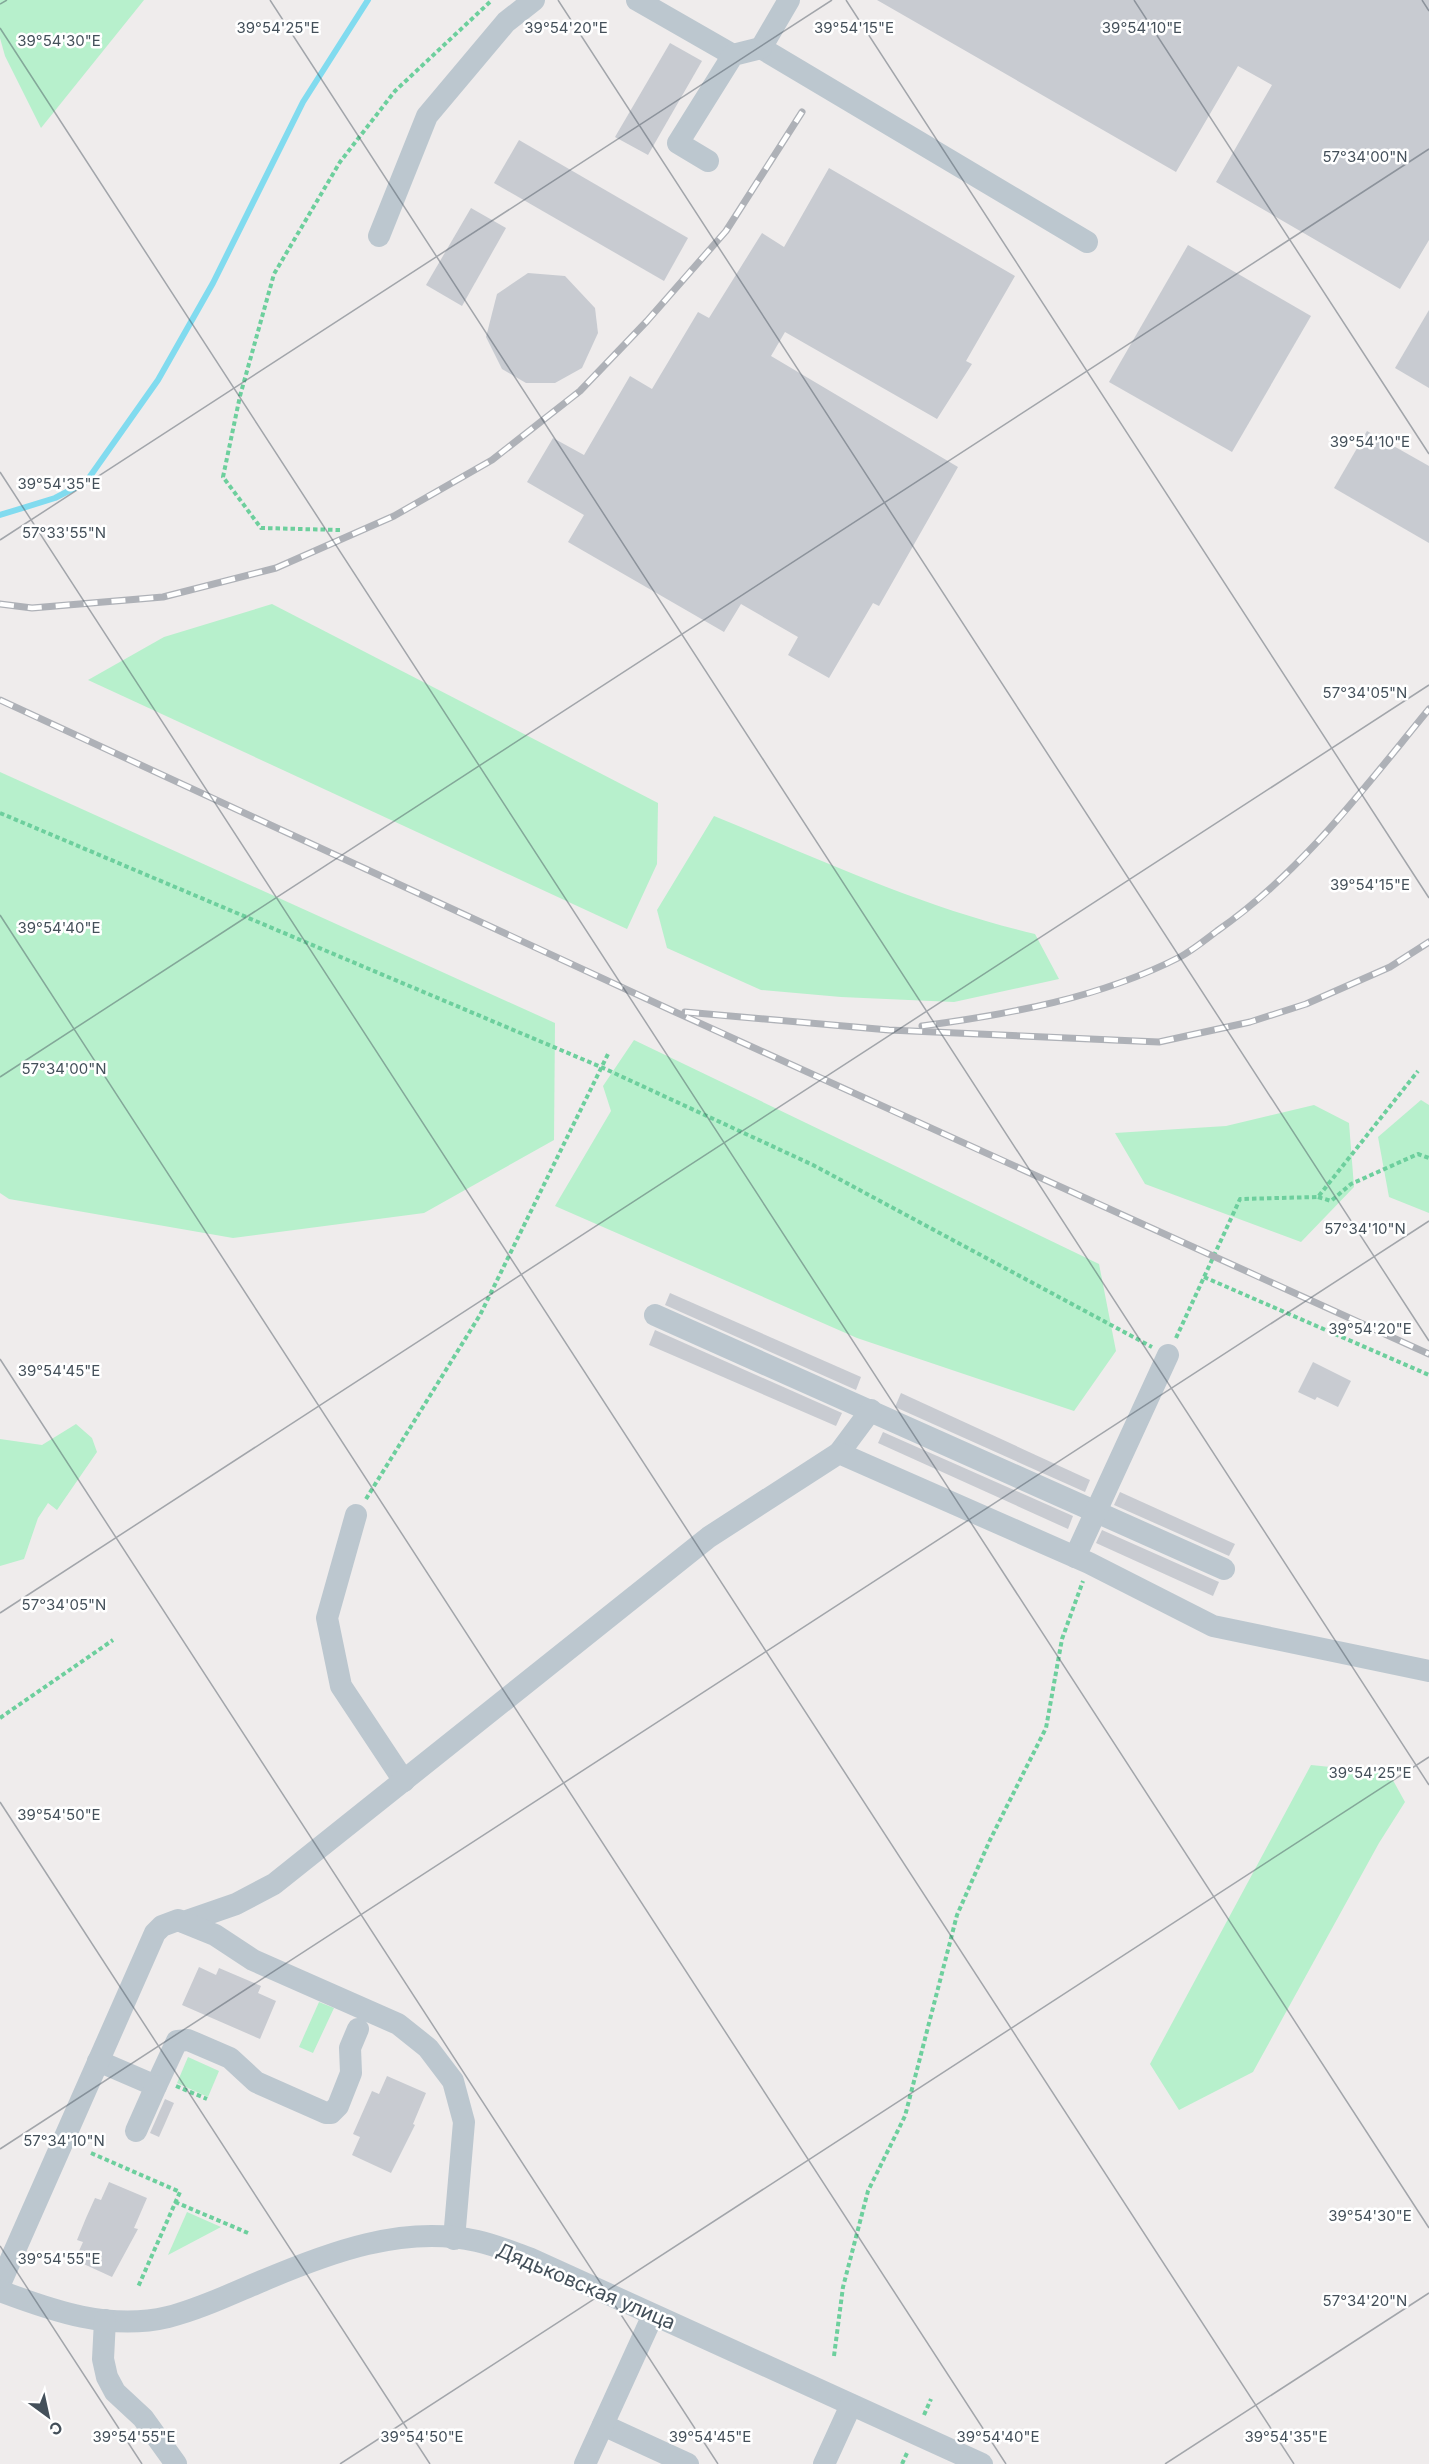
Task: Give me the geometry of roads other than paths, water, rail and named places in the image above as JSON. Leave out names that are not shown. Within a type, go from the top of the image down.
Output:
[{"type":"street","points":[[379,236],[427,116],[506,21],[534,0]]},
{"type":"street","points":[[637,0],[733,55],[761,48],[1087,242]]},
{"type":"street","points":[[761,48],[789,0]]},
{"type":"street","points":[[708,161],[678,143],[733,55]]},
{"type":"street","points":[[655,1315],[1224,1569]]},
{"type":"street","points":[[1082,1560],[1096,1511],[1168,1355]]},
{"type":"street","points":[[184,1922],[237,1904],[274,1884],[709,1537],[839,1453],[871,1410]]},
{"type":"street","points":[[839,1453],[1082,1560],[1213,1626],[1420,1667],[1429,1671]]},
{"type":"street","points":[[356,1515],[327,1618],[341,1686],[404,1781]]},
{"type":"street","points":[[0,2284],[155,1933],[170,1921],[184,1922],[215,1935],[253,1960],[398,2024],[428,2048],[453,2081],[464,2122],[454,2239]]},
{"type":"street","points":[[136,2131],[177,2041],[188,2040],[236,2061],[256,2082],[326,2114],[331,2113],[338,2106],[351,2073],[350,2048],[358,2029]]},
{"type":"street","points":[[98,2061],[157,2082]]},
{"type":"street","name":"Дядьковская улица","points":[[0,2291],[61,2314],[105,2320],[167,2318],[279,2273],[367,2243],[420,2235],[476,2241],[529,2258],[982,2464]]},
{"type":"street","points":[[585,2464],[653,2314]]},
{"type":"street","points":[[105,2320],[102,2359],[107,2377],[115,2392],[143,2418],[176,2464]]},
{"type":"street","points":[[824,2464],[851,2405]]},
{"type":"street","points":[[603,2425],[688,2464]]},
{"type":"waterway","points":[[0,515],[55,498],[86,482],[158,380],[213,283],[303,102],[368,0]]},
{"type":"railway","points":[[0,604],[32,608],[163,597],[276,568],[394,516],[492,460],[580,391],[647,321],[726,231],[802,112]]},
{"type":"railway","points":[[0,700],[673,1011],[1429,1354]]},
{"type":"railway","points":[[922,1026],[1021,1010],[1086,994],[1150,971],[1185,954],[1248,908],[1304,856],[1331,828],[1429,709]]},
{"type":"railway","points":[[685,1012],[889,1030],[1159,1042],[1250,1022],[1306,1004],[1390,967],[1429,942]]}]
